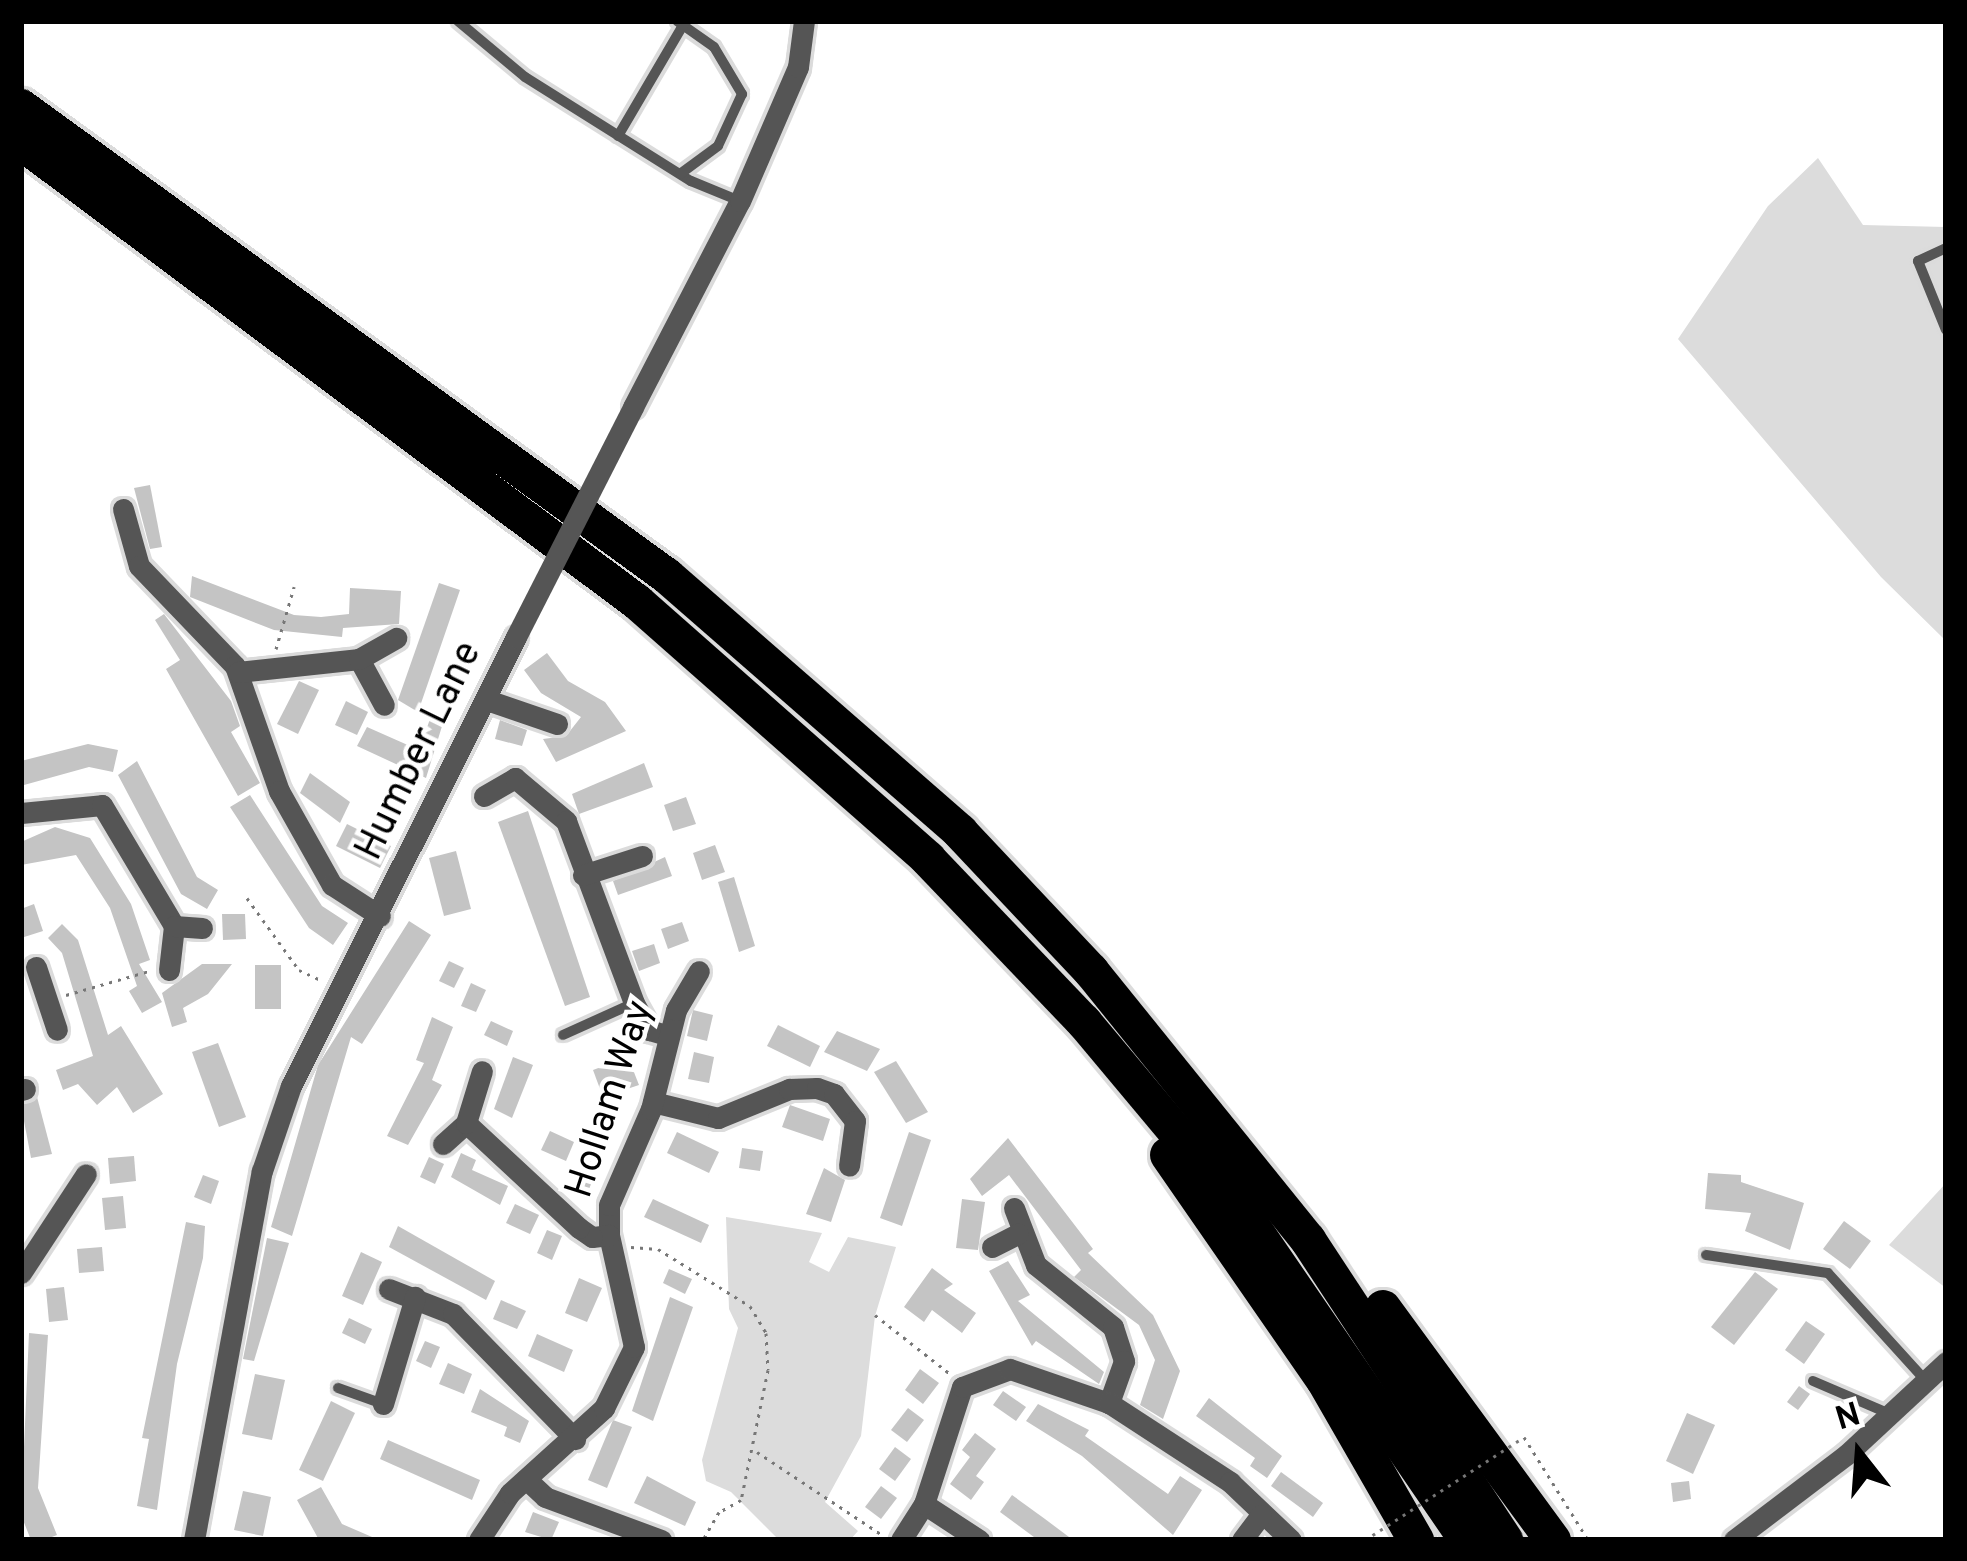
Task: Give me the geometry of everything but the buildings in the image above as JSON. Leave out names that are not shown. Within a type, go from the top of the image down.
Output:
[{"type":"highway","points":[[21,107],[667,576],[960,832],[1091,970],[1246,1160],[1405,1379],[1505,1540]]},
{"type":"highway","points":[[21,142],[637,602],[928,859],[1084,1022],[1276,1257],[1467,1540]]},
{"type":"highway","points":[[1084,1022],[1324,1380],[1416,1540]]},
{"type":"highway","points":[[1246,1160],[1345,1260],[1553,1540]]},
{"type":"street","name":"Humber Lane","points":[[194,1540],[262,1171],[336,986],[380,916],[516,637],[740,201],[798,67],[805,24]]},
{"type":"street","points":[[123,508],[139,566],[160,594],[224,646],[238,672],[279,791],[332,885],[380,916]]},
{"type":"street","points":[[238,672],[359,659],[396,638]]},
{"type":"street","points":[[359,659],[385,705]]},
{"type":"street","points":[[487,700],[557,724]]},
{"type":"street","points":[[484,796],[514,778],[566,820],[634,1003],[649,1030],[667,1035]]},
{"type":"street","points":[[21,813],[102,805],[174,926]]},
{"type":"street","points":[[583,875],[642,856]]},
{"type":"street","points":[[174,926],[202,928]]},
{"type":"street","points":[[158,970],[174,926]]},
{"type":"street","points":[[36,967],[57,1030]]},
{"type":"street","name":"Hollam Way","points":[[610,1241],[608,1204],[653,1102],[667,1035],[694,980],[709,1001]]},
{"type":"street","points":[[21,997],[45,996]]},
{"type":"street","points":[[443,1144],[466,1123],[482,1071]]},
{"type":"street","points":[[653,1102],[718,1118],[789,1089],[817,1088],[834,1094],[855,1121],[849,1166]]},
{"type":"street","points":[[466,1123],[579,1228],[610,1241],[634,1347],[604,1408],[526,1479],[479,1540]]},
{"type":"street","points":[[21,1273],[86,1174]]},
{"type":"street","points":[[1014,1208],[1018,1234],[1066,1296],[1113,1327],[1124,1360],[1109,1403]]},
{"type":"street","points":[[992,1247],[1018,1234]]},
{"type":"street","points":[[389,1289],[453,1314],[574,1439]]},
{"type":"street","points":[[383,1404],[415,1297]]},
{"type":"street","points":[[1734,1540],[1890,1414],[1946,1362]]},
{"type":"street","points":[[901,1540],[924,1504],[962,1388],[1010,1369],[1109,1403],[1230,1482],[1291,1540]]},
{"type":"street","points":[[526,1479],[545,1497],[661,1540]]},
{"type":"street","points":[[924,1504],[979,1540]]},
{"type":"street","points":[[1242,1540],[1261,1515]]},
{"type":"lane","points":[[458,21],[525,77],[680,174],[740,201]]},
{"type":"lane","points":[[618,136],[680,23],[714,46],[742,94],[718,146],[680,174]]},
{"type":"lane","points":[[1946,248],[1918,261],[1946,330]]},
{"type":"lane","points":[[563,1035],[634,1003]]},
{"type":"lane","points":[[1706,1255],[1828,1273],[1926,1382]]},
{"type":"lane","points":[[1813,1381],[1890,1414]]},
{"type":"lane","points":[[338,1388],[383,1404]]},
{"type":"path","points":[[270,669],[294,587]]},
{"type":"path","points":[[247,898],[299,970],[336,986]]},
{"type":"path","points":[[45,996],[158,970]]},
{"type":"path","points":[[610,1241],[658,1249],[750,1306],[766,1333],[768,1370],[755,1452],[741,1499],[719,1512],[703,1540]]},
{"type":"path","points":[[875,1316],[962,1388]]},
{"type":"path","points":[[1365,1540],[1523,1437],[1588,1540]]},
{"type":"path","points":[[755,1452],[891,1540]]},
{"type":"shaded area","points":[[1818,158],[1863,225],[1946,227],[1946,641],[1881,577],[1678,339],[1768,206]]},
{"type":"shaded area","points":[[1946,1183],[1946,1288],[1889,1245]]},
{"type":"shaded area","points":[[726,1217],[822,1233],[809,1262],[829,1272],[848,1237],[896,1247],[875,1316],[861,1436],[825,1502],[858,1531],[850,1540],[779,1540],[731,1492],[706,1481],[702,1460],[738,1328],[729,1309]]}]
